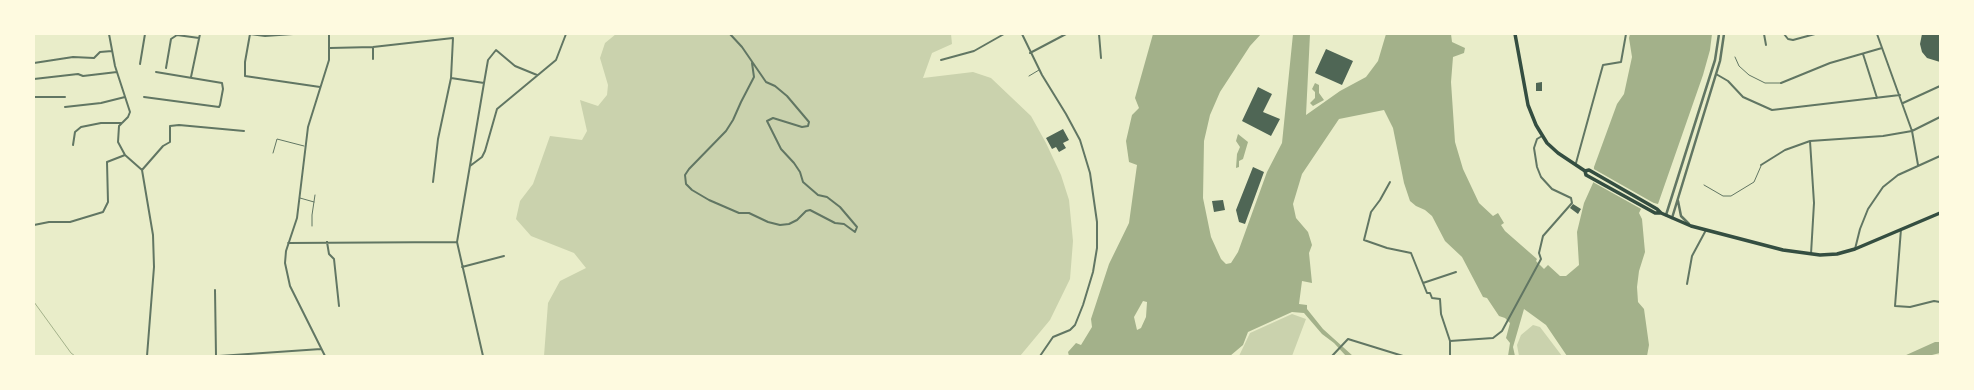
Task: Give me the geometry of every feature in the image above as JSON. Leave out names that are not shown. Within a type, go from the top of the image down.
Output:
[{"type":"main road","points":[[1515,34],[1528,105],[1542,136],[1558,153],[1586,173],[1655,213],[1661,213],[1691,226],[1783,250],[1810,255],[1831,255],[1855,249],[1940,213]]},
{"type":"street","points":[[109,34],[117,72],[130,115],[119,126],[119,146],[125,155],[142,170],[154,243],[147,356]]},
{"type":"street","points":[[140,64],[145,34]]},
{"type":"street","points":[[166,68],[171,39],[177,34],[198,38]]},
{"type":"street","points":[[191,77],[200,34]]},
{"type":"street","points":[[293,34],[265,36],[250,34],[245,62],[245,76],[320,87]]},
{"type":"street","points":[[325,356],[287,278],[285,257],[288,243],[295,225],[308,127],[327,66],[330,48],[329,34]]},
{"type":"street","points":[[432,182],[438,139],[451,78],[454,38],[456,34]]},
{"type":"street","points":[[470,166],[482,157],[485,151],[497,109],[536,75],[556,60],[566,34]]},
{"type":"street","points":[[730,34],[738,42],[766,82],[775,86],[787,96],[809,122],[808,126],[802,127],[777,119],[768,119],[768,123],[781,149],[792,160],[800,172],[801,180],[818,195],[827,197],[840,207],[857,227],[855,232],[844,224],[836,223],[810,210],[806,211],[797,220],[788,224],[780,225],[768,222],[749,213],[739,213],[709,200],[688,186],[685,179],[687,172],[726,131],[733,120],[754,77],[752,63]]},
{"type":"street","points":[[941,60],[974,51],[1004,34]]},
{"type":"street","points":[[1022,34],[1039,70],[1074,128],[1084,153],[1095,202],[1098,235],[1093,272],[1084,305],[1070,330],[1053,337],[1040,356]]},
{"type":"street","points":[[1030,53],[1066,34]]},
{"type":"street","points":[[1099,34],[1102,58]]},
{"type":"street","points":[[1576,163],[1603,65],[1621,62],[1626,34]]},
{"type":"street","points":[[1666,216],[1715,60],[1719,34]]},
{"type":"street","points":[[1671,218],[1720,61],[1724,34]]},
{"type":"street","points":[[1764,34],[1766,44]]},
{"type":"street","points":[[1785,35],[1793,40],[1815,34]]},
{"type":"street","points":[[1877,34],[1912,131],[1918,166]]},
{"type":"street","points":[[330,48],[373,47],[454,38]]},
{"type":"street","points":[[373,47],[373,59]]},
{"type":"street","points":[[1781,83],[1830,63],[1882,48]]},
{"type":"street","points":[[483,356],[457,242],[488,60],[496,50],[515,66],[536,75]]},
{"type":"street","points":[[34,63],[73,57],[94,58],[100,52],[112,51]]},
{"type":"street","points":[[1862,53],[1877,98]]},
{"type":"street","points":[[1715,60],[1720,61]]},
{"type":"street","points":[[34,79],[78,74],[83,76],[117,72]]},
{"type":"street","points":[[144,97],[219,107],[223,89],[222,83],[156,72]]},
{"type":"street","points":[[1716,74],[1728,81],[1743,97],[1772,110],[1900,95]]},
{"type":"street","points":[[451,78],[484,83]]},
{"type":"street","points":[[1903,103],[1940,86]]},
{"type":"street","points":[[34,97],[65,97]]},
{"type":"street","points":[[65,107],[101,104],[125,97]]},
{"type":"street","points":[[1761,165],[1785,150],[1810,141],[1883,136],[1912,131],[1940,117]]},
{"type":"street","points":[[74,145],[75,132],[81,127],[101,123],[122,123]]},
{"type":"street","points":[[142,170],[163,146],[170,142],[170,126],[244,131]]},
{"type":"street","points":[[1450,342],[1497,337],[1505,326],[1540,259],[1539,253],[1543,236],[1573,201],[1571,198],[1548,186],[1541,177],[1537,167],[1534,148],[1537,139],[1542,136]]},
{"type":"street","points":[[1810,141],[1814,203],[1810,255]]},
{"type":"street","points":[[34,225],[49,222],[70,222],[103,212],[108,202],[107,162],[125,155]]},
{"type":"street","points":[[1855,249],[1862,222],[1879,192],[1887,182],[1898,175],[1940,156]]},
{"type":"street","points":[[1390,182],[1371,212],[1364,240],[1411,253],[1427,293],[1430,293],[1432,298],[1440,299],[1441,314],[1450,342],[1450,356]]},
{"type":"street","points":[[1677,199],[1681,216],[1691,226]]},
{"type":"street","points":[[1901,229],[1895,306],[1910,306],[1934,301],[1940,302]]},
{"type":"street","points":[[1687,284],[1692,256],[1706,230]]},
{"type":"street","points":[[327,242],[329,254],[334,259],[339,306]]},
{"type":"street","points":[[288,243],[457,242]]},
{"type":"street","points":[[462,266],[504,256]]},
{"type":"street","points":[[1423,283],[1456,272]]},
{"type":"street","points":[[215,290],[218,356],[321,349]]},
{"type":"street","points":[[1332,356],[1348,339],[1403,356]]},
{"type":"lane","points":[[1735,57],[1739,66],[1749,75],[1765,82],[1781,83]]},
{"type":"lane","points":[[1029,76],[1039,70]]},
{"type":"lane","points":[[273,153],[277,139],[305,146]]},
{"type":"lane","points":[[1704,185],[1724,196],[1732,196],[1754,182],[1761,165]]},
{"type":"lane","points":[[312,226],[315,195]]},
{"type":"lane","points":[[299,198],[314,203]]},
{"type":"shaded area","points":[[616,34],[951,34],[952,44],[932,53],[923,78],[973,72],[991,78],[1031,116],[1061,175],[1069,200],[1073,241],[1070,279],[1050,320],[1020,356],[544,356],[548,303],[560,281],[586,268],[574,253],[531,236],[516,219],[520,201],[533,184],[550,136],[582,140],[587,131],[580,100],[598,106],[607,95],[608,85],[600,58],[605,43]]},
{"type":"shaded area","points":[[1153,34],[1261,34],[1250,46],[1220,92],[1210,115],[1204,141],[1203,198],[1211,237],[1221,259],[1226,264],[1231,263],[1238,252],[1267,172],[1282,143],[1293,34],[1310,34],[1306,115],[1340,91],[1366,77],[1378,61],[1386,34],[1451,34],[1452,42],[1465,48],[1464,53],[1453,57],[1451,82],[1455,142],[1463,169],[1479,203],[1493,216],[1498,213],[1504,223],[1501,225],[1505,231],[1537,259],[1536,261],[1544,269],[1548,265],[1560,276],[1566,276],[1579,265],[1577,232],[1584,203],[1593,183],[1594,167],[1617,104],[1624,94],[1632,57],[1629,38],[1630,34],[1712,34],[1710,50],[1703,75],[1658,204],[1645,201],[1639,213],[1642,219],[1645,252],[1639,271],[1637,287],[1638,302],[1644,309],[1649,345],[1647,356],[1567,356],[1546,325],[1524,309],[1513,347],[1515,356],[1508,356],[1510,343],[1506,338],[1510,323],[1505,318],[1499,316],[1487,298],[1483,297],[1462,257],[1445,241],[1432,216],[1410,201],[1404,183],[1393,128],[1384,110],[1339,119],[1302,174],[1293,204],[1296,218],[1308,232],[1312,245],[1309,253],[1312,283],[1302,281],[1299,304],[1307,305],[1307,309],[1323,329],[1353,356],[1346,356],[1334,343],[1322,334],[1304,313],[1292,312],[1248,332],[1243,345],[1230,356],[1069,356],[1068,352],[1076,343],[1081,345],[1092,327],[1091,319],[1109,264],[1129,223],[1137,165],[1129,162],[1126,141],[1132,115],[1139,108],[1135,98]],"holes":[[[1143,301],[1147,302],[1146,317],[1141,328],[1137,330],[1134,317]]]},
{"type":"shaded area","points":[[1315,83],[1319,85],[1319,93],[1324,100],[1313,106],[1310,103],[1315,98],[1315,92],[1312,89]]},
{"type":"shaded area","points":[[1238,134],[1248,142],[1243,159],[1239,161],[1239,167],[1236,168],[1237,154],[1240,147],[1236,141]]},
{"type":"shaded area","points":[[1292,314],[1306,319],[1292,356],[1239,356],[1250,333]]},
{"type":"shaded area","points":[[1533,325],[1540,327],[1562,356],[1519,356],[1517,345],[1521,335]]},
{"type":"shaded area","points":[[1935,342],[1940,342],[1940,353],[1928,356],[1904,356]]},
{"type":"pier","points":[[1592,168],[1659,206],[1646,203],[1643,210],[1591,181]]},
{"type":"building","points":[[1922,34],[1940,34],[1940,62],[1927,58],[1922,52],[1920,44]]},
{"type":"building","points":[[1326,49],[1353,61],[1342,85],[1315,73]]},
{"type":"building","points":[[1542,82],[1542,91],[1536,91],[1536,83]]},
{"type":"building","points":[[1258,87],[1272,94],[1263,112],[1280,119],[1271,136],[1242,121]]},
{"type":"building","points":[[1063,129],[1069,140],[1063,143],[1066,148],[1059,152],[1056,147],[1052,149],[1046,138]]},
{"type":"building","points":[[1253,167],[1264,172],[1245,224],[1239,222],[1236,210]]},
{"type":"building","points":[[1223,200],[1225,210],[1214,212],[1212,201]]},
{"type":"building","points":[[1573,204],[1581,209],[1578,214],[1570,208]]},
{"type":"waterway","points":[[34,302],[71,353],[75,356]]}]
